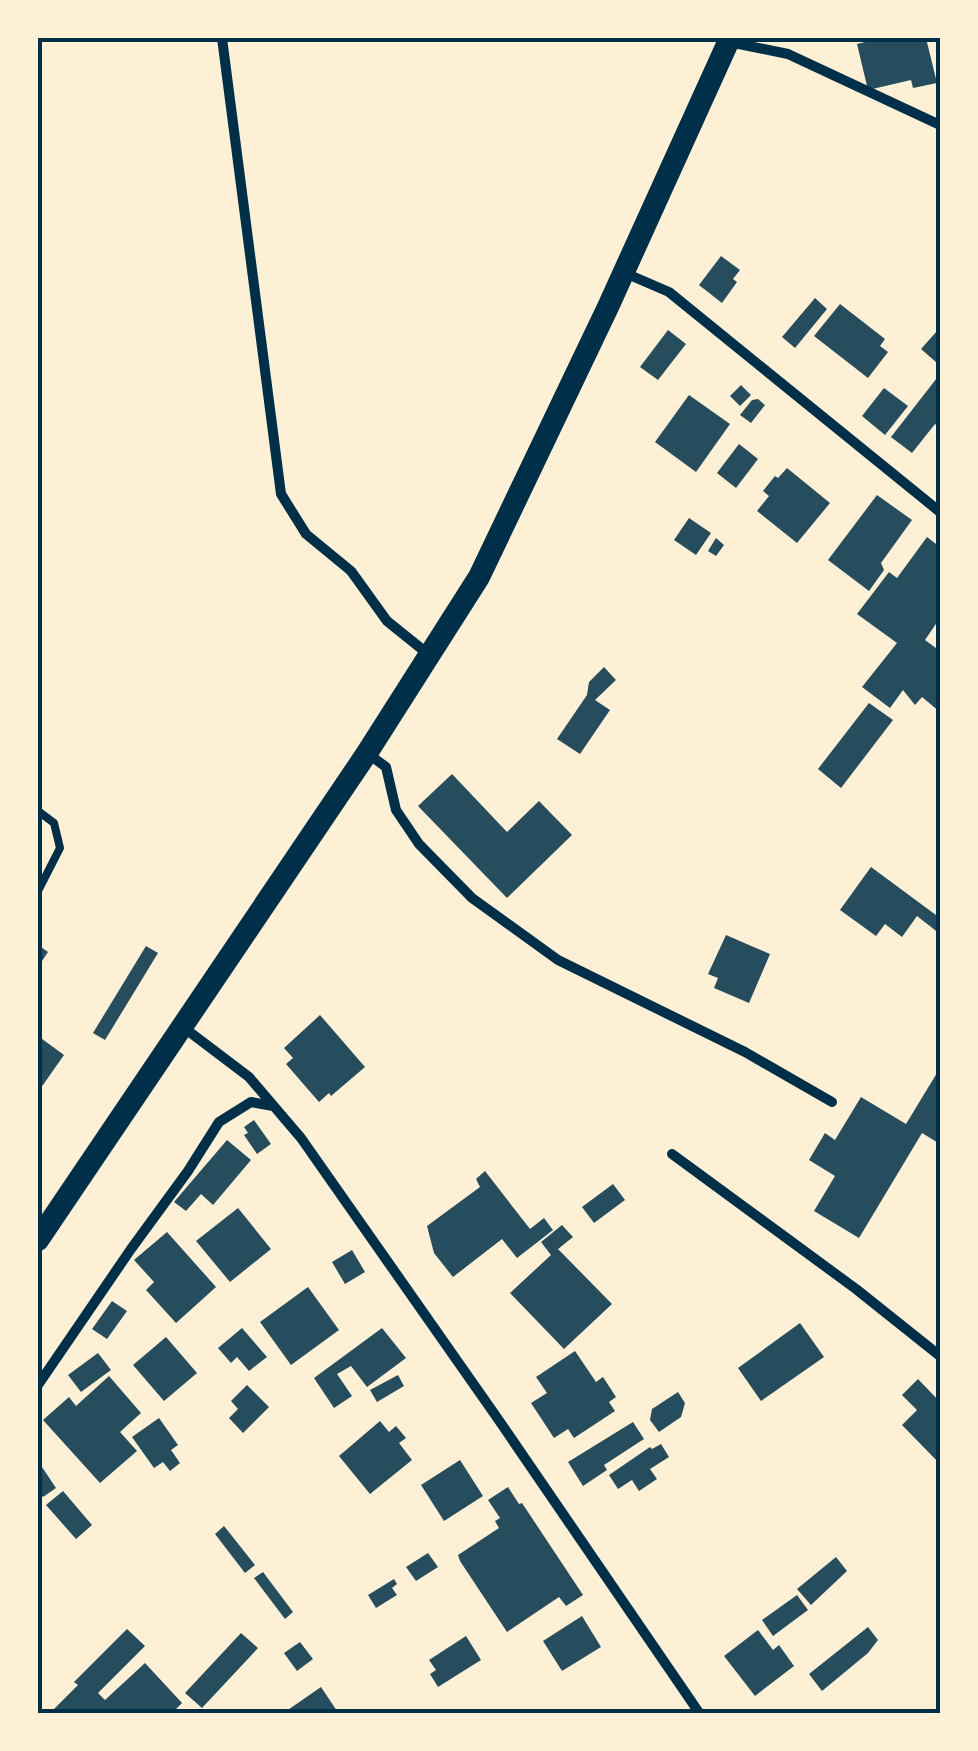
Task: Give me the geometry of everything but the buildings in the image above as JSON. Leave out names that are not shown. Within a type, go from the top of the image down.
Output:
[{"type":"main road","points":[[38,1240],[366,753],[479,577],[729,40]]},
{"type":"street","points":[[222,38],[281,494],[306,534],[351,571],[387,621],[429,654]]},
{"type":"street","points":[[729,40],[788,54],[940,125]]},
{"type":"street","points":[[624,272],[669,292],[940,512]]},
{"type":"street","points":[[366,753],[386,767],[396,810],[419,844],[472,898],[558,960],[745,1052],[832,1102]]},
{"type":"street","points":[[183,1026],[249,1077],[301,1138],[700,1714]]},
{"type":"street","points":[[38,1386],[219,1122],[251,1102],[274,1106]]},
{"type":"street","points":[[672,1154],[940,1356]]},
{"type":"lane","points":[[38,811],[54,823],[60,848],[38,890]]}]
